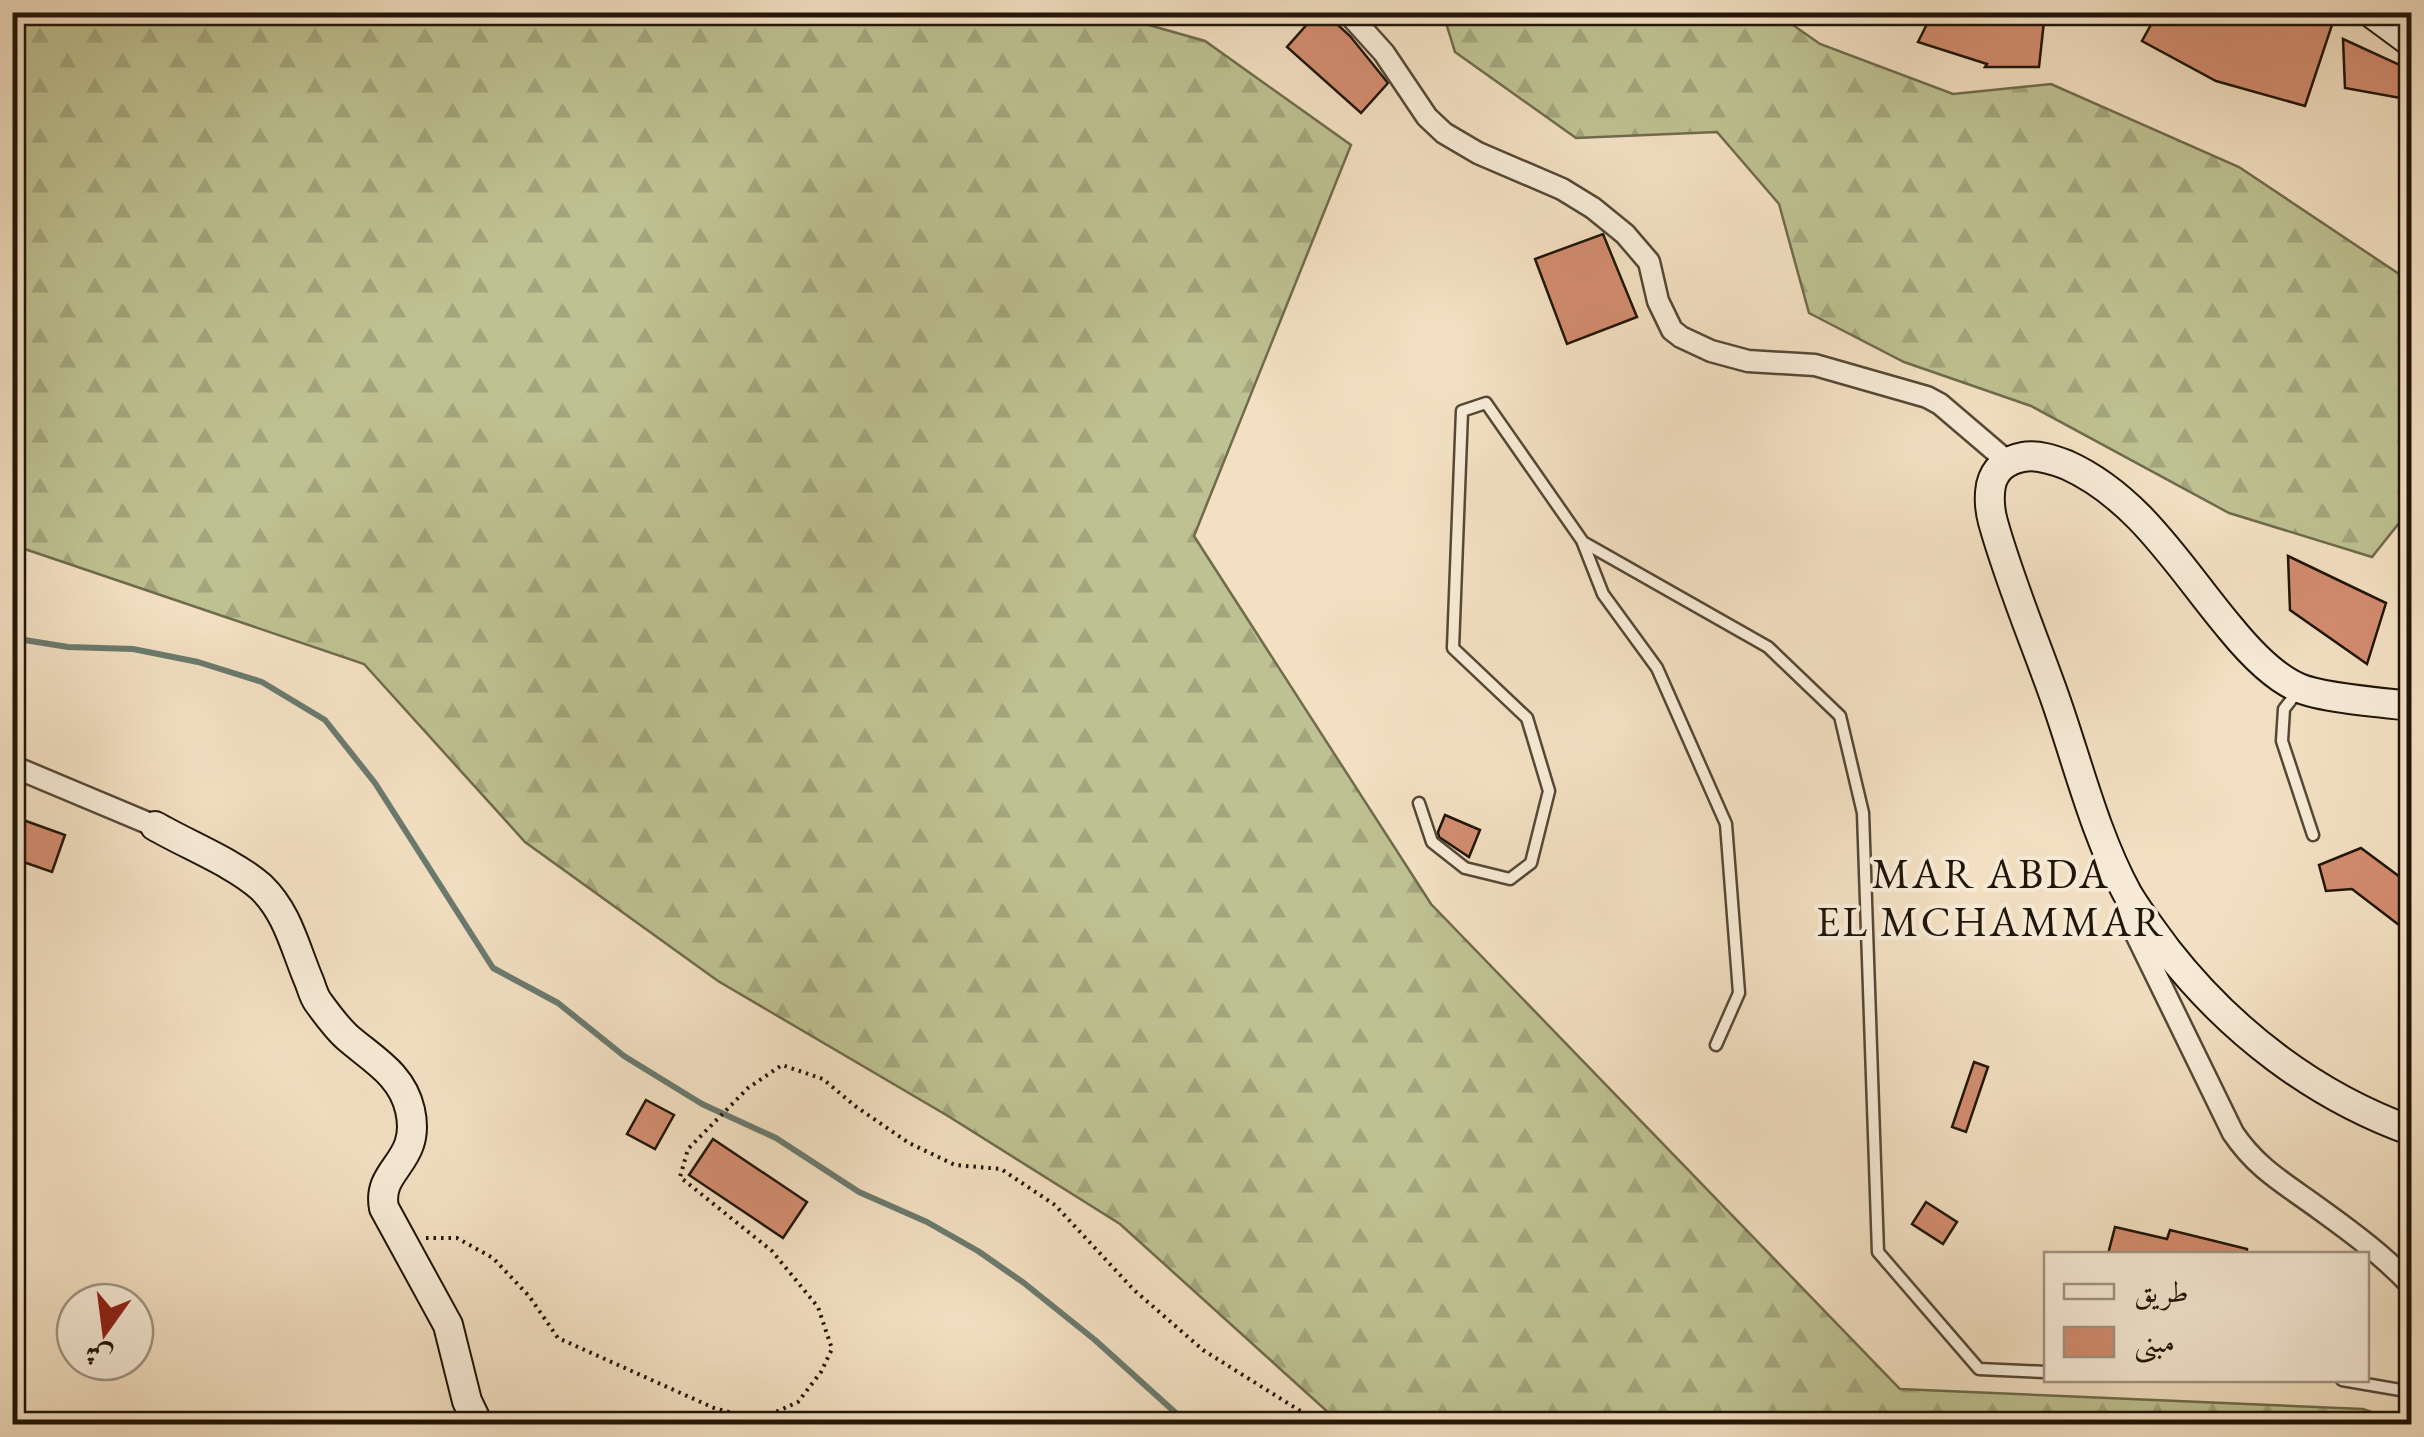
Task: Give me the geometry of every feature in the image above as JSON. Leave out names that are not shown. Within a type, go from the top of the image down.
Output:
[{"type":"street","points":[[1346,12],[1384,54],[1426,117],[1444,133],[1478,153],[1562,189],[1625,234],[1648,262],[1658,301],[1672,330],[1681,337],[1748,361],[1815,365],[1926,397],[1940,404],[2008,462]]},
{"type":"street","points":[[2370,12],[2412,43]]},
{"type":"street","points":[[2412,706],[2300,689],[2268,668],[2119,496],[2059,462],[2026,456],[2001,466],[1991,483],[1992,517],[2007,568],[2127,892],[2166,949],[2210,998],[2296,1075],[2346,1105],[2412,1132]]},
{"type":"street","points":[[12,766],[155,826],[236,870],[272,899],[290,926],[314,997],[344,1035],[399,1082],[410,1109],[410,1148],[383,1187],[382,1197],[448,1326],[478,1424]]},
{"type":"street","points":[[2127,892],[2134,930],[2245,1151],[2262,1169],[2359,1237],[2412,1286]]},
{"type":"lane","points":[[1419,803],[1432,842],[1465,868],[1510,880],[1531,864],[1549,791],[1527,718],[1453,648],[1462,411],[1486,403],[1583,542],[1603,594],[1657,668],[1726,824],[1738,992],[1716,1045]]},
{"type":"lane","points":[[1583,542],[1768,646],[1840,716],[1863,813],[1878,1252],[1979,1369],[2044,1372]]},
{"type":"lane","points":[[2300,689],[2284,709],[2282,742],[2313,835]]},
{"type":"lane","points":[[2354,1382],[2412,1392]]},
{"type":"path","points":[[401,1238],[457,1238],[492,1258],[528,1296],[558,1338],[714,1408],[758,1420],[798,1402],[832,1349],[818,1307],[772,1250],[680,1176],[688,1149],[748,1088],[782,1065],[822,1079],[909,1143],[955,1165],[1000,1169],[1055,1205],[1134,1290],[1203,1350],[1321,1424]]},
{"type":"green space","points":[[1103,12],[1205,41],[1351,145],[1194,536],[1431,904],[1900,1389],[2363,1409],[2406,1424],[1341,1424],[1120,1224],[948,1116],[718,981],[525,842],[364,664],[13,545],[13,13]]},
{"type":"green space","points":[[1443,13],[1776,13],[1820,44],[1953,94],[2051,84],[2239,167],[2411,282],[2411,508],[2372,557],[2229,513],[2031,406],[1904,362],[1809,313],[1779,204],[1717,132],[1576,138],[1455,52]]},
{"type":"building","points":[[1318,12],[1324,12],[1350,36],[1388,83],[1361,113],[1287,47]]},
{"type":"building","points":[[1933,12],[2045,12],[2039,67],[1985,67],[1987,64],[1918,42]]},
{"type":"building","points":[[2158,12],[2317,12],[2332,25],[2305,106],[2216,81],[2142,41]]},
{"type":"building","points":[[2343,39],[2400,65],[2406,99],[2345,88]]},
{"type":"building","points":[[1603,234],[1637,317],[1567,344],[1535,259]]},
{"type":"building","points":[[2288,556],[2386,603],[2367,664],[2290,610]]},
{"type":"building","points":[[1445,815],[1480,830],[1469,857],[1439,837]]},
{"type":"building","points":[[12,816],[65,835],[52,872],[12,858]]},
{"type":"building","points":[[2361,848],[2412,886],[2412,935],[2352,889],[2326,891],[2319,865]]},
{"type":"building","points":[[1974,1062],[1988,1067],[1966,1132],[1952,1127]]},
{"type":"building","points":[[646,1100],[674,1115],[655,1149],[627,1134]]},
{"type":"building","points":[[713,1139],[807,1202],[783,1238],[689,1175]]},
{"type":"building","points":[[1926,1202],[1957,1222],[1943,1244],[1912,1224]]},
{"type":"building","points":[[2115,1227],[2167,1239],[2170,1230],[2247,1249],[2247,1252],[2109,1252]]},
{"type":"waterway","points":[[12,638],[68,647],[133,649],[198,662],[262,682],[325,720],[375,783],[493,968],[558,1003],[624,1056],[702,1104],[776,1138],[859,1192],[927,1222],[978,1251],[1095,1340],[1188,1424]]},
{"type":"district","name":"MAR ABDA EL MCHAMMAR","points":[[1991,897]]}]
